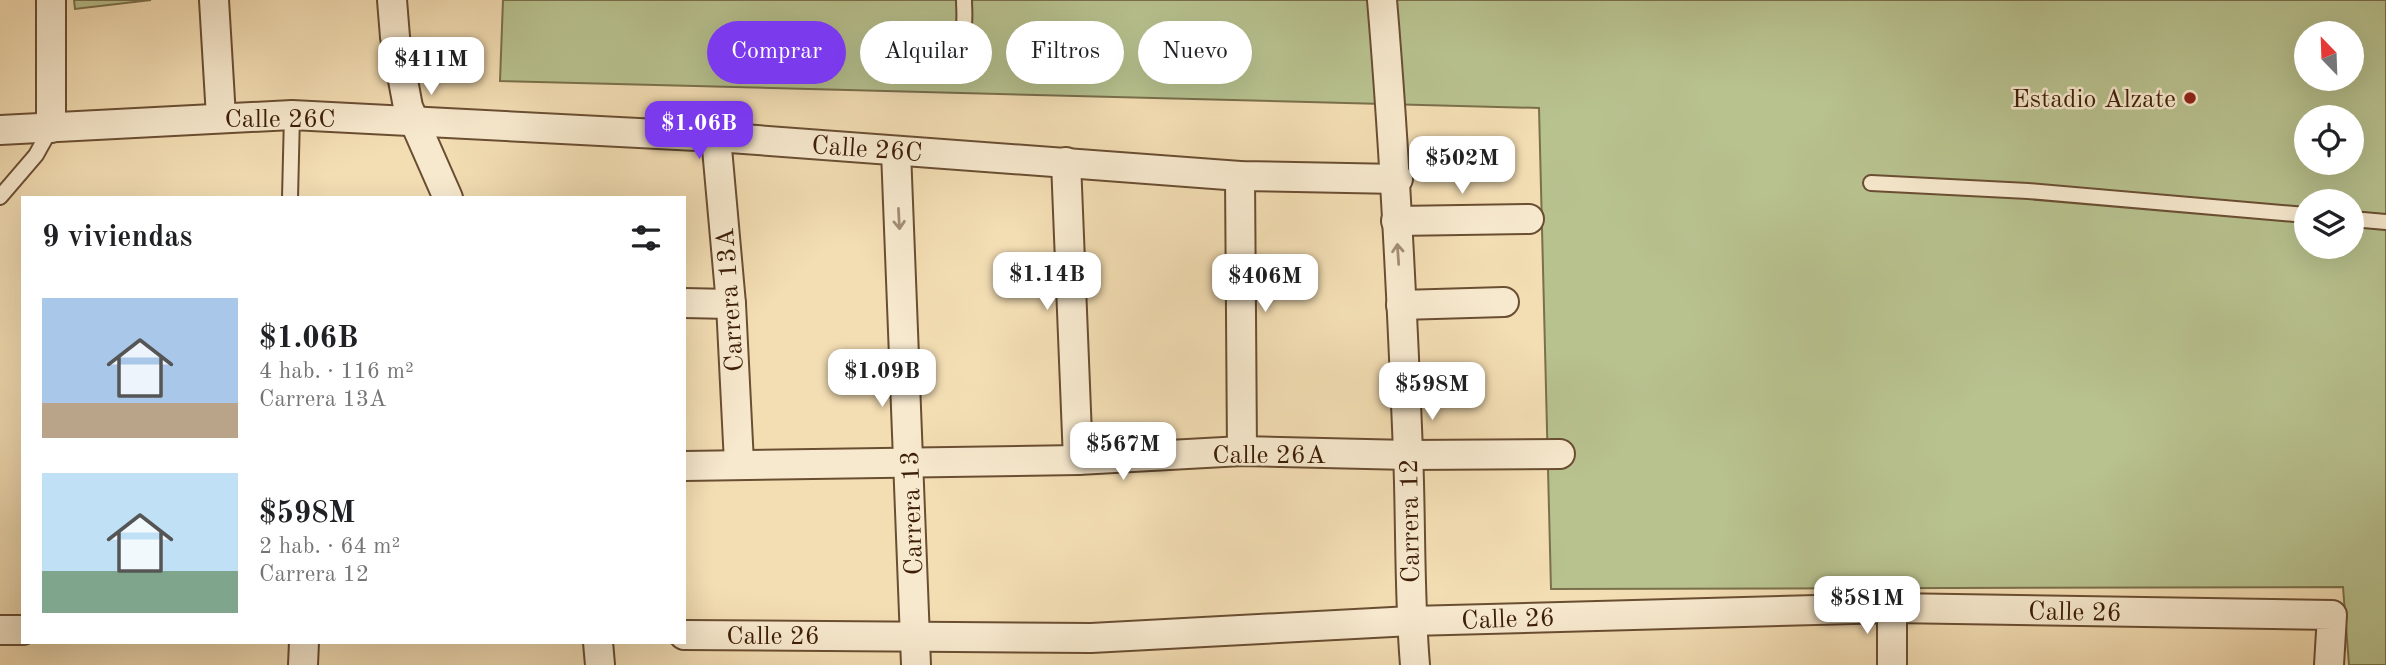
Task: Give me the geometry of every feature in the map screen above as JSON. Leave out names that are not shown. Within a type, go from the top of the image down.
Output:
[{"type":"street","points":[[51,0],[51,128]]},
{"type":"street","points":[[214,0],[221,117]]},
{"type":"street","points":[[392,0],[395,37],[408,107],[447,196]]},
{"type":"street","name":"Carrera 12","points":[[1382,0],[1398,179],[1396,221],[1409,455],[1411,621],[1415,665]]},
{"type":"street","name":"Calle 26C","points":[[0,130],[221,117],[292,116],[716,137],[1240,176],[1398,179]]},
{"type":"street","name":"Carrera 13A","points":[[716,137],[731,304],[739,463]]},
{"type":"street","name":"Carrera 13","points":[[896,151],[916,665]]},
{"type":"street","points":[[1066,162],[1077,460]]},
{"type":"street","points":[[1240,176],[1242,452]]},
{"type":"street","points":[[1396,221],[1529,219]]},
{"type":"street","points":[[1401,305],[1504,302]]},
{"type":"street","points":[[686,303],[731,304]]},
{"type":"street","name":"Calle 26A","points":[[686,466],[1077,460],[1242,452],[1560,454]]},
{"type":"street","points":[[1892,608],[1892,665]]},
{"type":"street","name":"Calle 26","points":[[686,635],[1091,638],[1411,621],[1892,608],[2332,615],[2329,665]]},
{"type":"street","points":[[0,630],[21,630]]},
{"type":"street","points":[[303,665],[304,644]]},
{"type":"street","points":[[598,644],[600,665]]},
{"type":"lane","points":[[963,21],[964,0]]},
{"type":"lane","points":[[290,196],[292,116]]},
{"type":"lane","points":[[0,197],[37,155],[51,128]]},
{"type":"lane","points":[[1871,183],[2028,191],[2294,214]]},
{"type":"lane","points":[[2364,220],[2386,222]]},
{"type":"green space","points":[[74,0],[151,0],[75,9]]},
{"type":"green space","points":[[503,0],[2386,0],[2386,665],[2349,665],[2343,587],[1551,589],[1539,108],[500,81]]},
{"type":"place","name":"Estadio Alzate","points":[[2190,98]]}]
